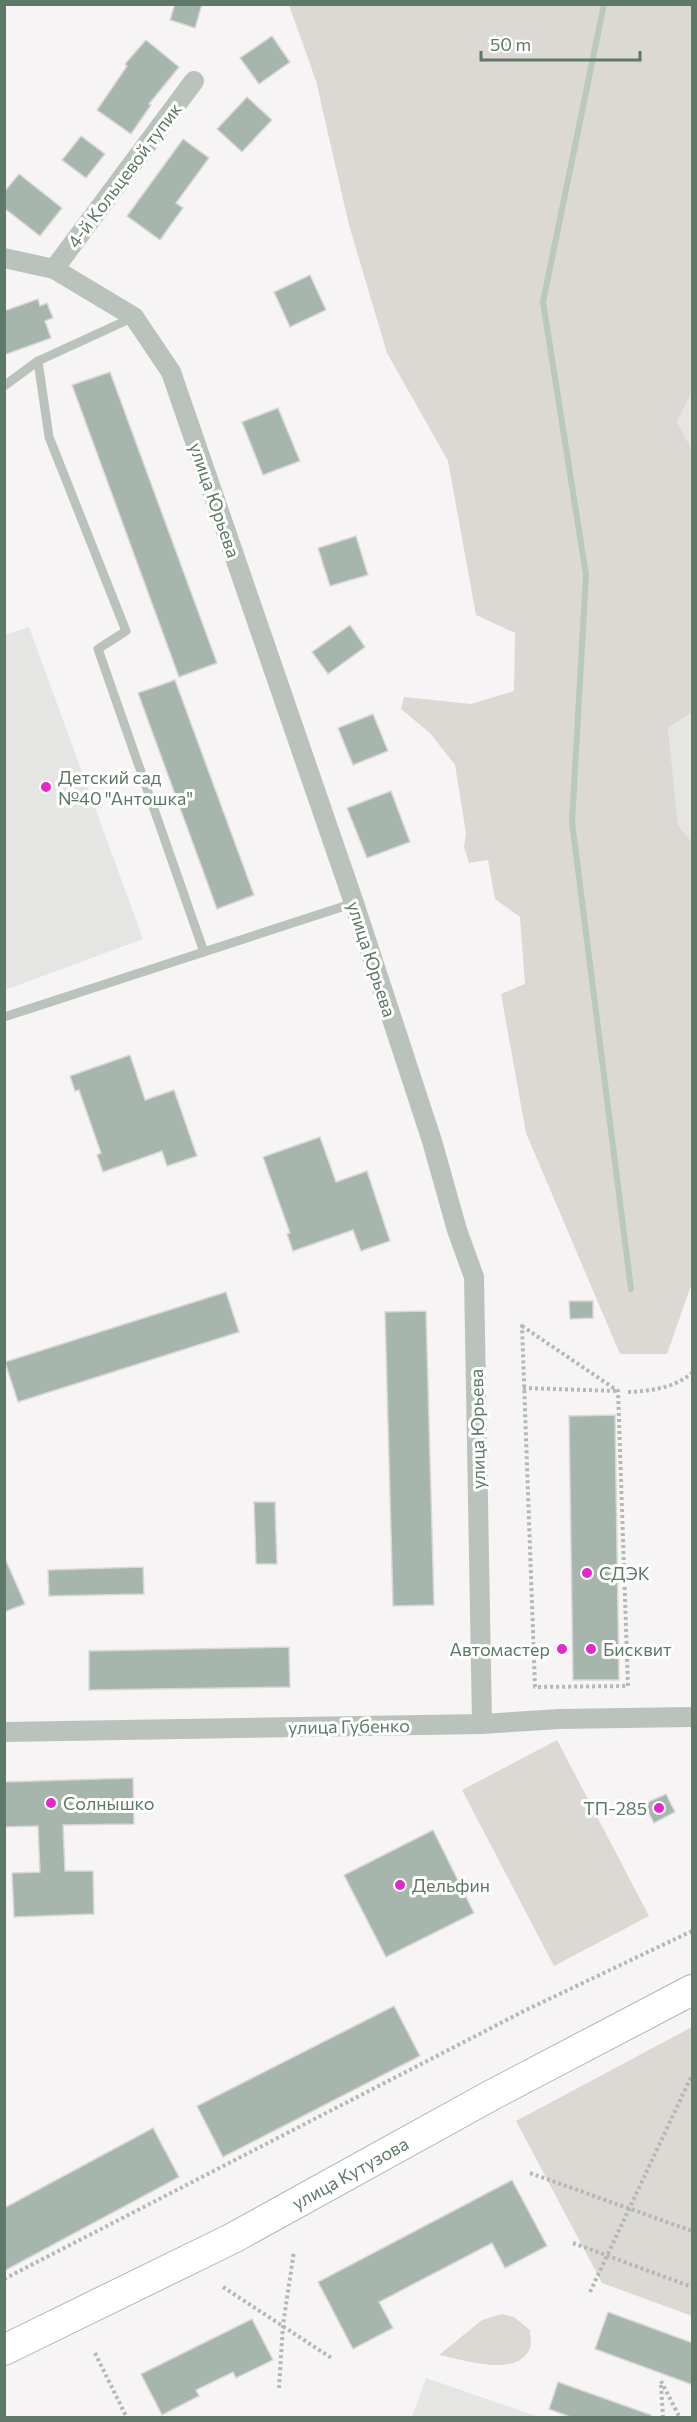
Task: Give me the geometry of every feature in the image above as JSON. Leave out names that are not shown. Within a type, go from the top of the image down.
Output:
[{"type":"main road","name":"улица Кутузова","points":[[4,2350],[233,2238],[490,2096],[693,1990]]},
{"type":"street","name":"4-й Кольцевой тупик","points":[[54,269],[194,81]]},
{"type":"street","name":"улица Юрьева","points":[[4,258],[54,269],[134,317],[171,372],[354,903],[432,1141],[457,1230],[474,1277],[482,1724]]},
{"type":"street","name":"улица Губенко","points":[[4,1732],[482,1724],[559,1719],[693,1717]]},
{"type":"lane","points":[[4,386],[38,361],[134,317]]},
{"type":"lane","points":[[38,361],[49,437],[126,630],[98,649],[204,952]]},
{"type":"lane","points":[[4,1017],[354,903]]},
{"type":"path","points":[[522,1326],[618,1390],[628,1686],[535,1688],[522,1326]]},
{"type":"path","points":[[628,1392],[655,1391],[684,1380],[693,1372]]},
{"type":"path","points":[[523,1388],[618,1390]]},
{"type":"path","points":[[4,2278],[526,2010],[693,1930]]},
{"type":"path","points":[[590,2292],[693,2075]]},
{"type":"path","points":[[530,2173],[693,2231]]},
{"type":"path","points":[[573,2243],[693,2287]]},
{"type":"path","points":[[279,2388],[283,2325],[294,2251]]},
{"type":"path","points":[[223,2287],[333,2359]]},
{"type":"path","points":[[94,2353],[127,2418]]},
{"type":"path","points":[[663,2418],[661,2381],[680,2418]]},
{"type":"shaded area","points":[[289,5],[692,5],[692,392],[677,422],[692,450],[692,712],[668,728],[678,825],[692,842],[692,1283],[667,1354],[620,1354],[526,1133],[501,994],[525,984],[520,917],[495,899],[488,860],[469,863],[464,847],[466,833],[455,765],[430,733],[401,709],[404,697],[471,704],[514,691],[515,633],[476,615],[448,461],[387,353],[349,225],[316,81]]},
{"type":"shaded area","points":[[692,393],[692,450],[677,422]]},
{"type":"shaded area","name":"Детский сад №40 \"Антошка\"","points":[[29,627],[143,939],[5,990],[5,635]]},
{"type":"shaded area","points":[[692,712],[692,842],[678,825],[668,728]]},
{"type":"shaded area","points":[[557,1740],[649,1916],[554,1966],[462,1790]]},
{"type":"shaded area","points":[[692,2027],[692,2316],[602,2283],[516,2121]]},
{"type":"shaded area","points":[[502,2314],[514,2317],[530,2330],[531,2346],[524,2357],[514,2363],[489,2365],[439,2355],[482,2320]]},
{"type":"shaded area","points":[[426,2378],[539,2417],[412,2417]]},
{"type":"building","points":[[175,4],[202,4],[195,28],[170,20]]},
{"type":"building","points":[[272,36],[290,62],[259,84],[240,58]]},
{"type":"building","points":[[146,40],[179,67],[149,104],[151,105],[131,134],[97,110],[127,66],[125,64]]},
{"type":"building","points":[[247,97],[272,120],[242,152],[217,129]]},
{"type":"building","points":[[81,136],[105,154],[86,178],[62,160]]},
{"type":"building","points":[[183,139],[209,158],[176,203],[183,208],[160,240],[127,216]]},
{"type":"building","points":[[19,174],[62,208],[40,236],[4,208],[4,192]]},
{"type":"building","points":[[310,275],[326,310],[290,327],[274,292]]},
{"type":"building","points":[[38,299],[40,306],[47,303],[53,318],[45,321],[51,338],[4,355],[4,311]]},
{"type":"building","points":[[110,372],[217,663],[179,677],[72,385]]},
{"type":"building","points":[[278,408],[300,461],[263,475],[242,422]]},
{"type":"building","points":[[356,536],[368,575],[330,586],[318,548]]},
{"type":"building","points":[[350,625],[365,647],[328,674],[312,652]]},
{"type":"building","points":[[175,680],[254,895],[217,909],[138,693]]},
{"type":"building","points":[[373,714],[388,751],[353,765],[338,728]]},
{"type":"building","points":[[391,791],[410,842],[367,858],[347,808]]},
{"type":"building","points":[[130,1055],[145,1100],[174,1090],[197,1156],[167,1166],[162,1151],[103,1172],[97,1155],[101,1153],[79,1090],[75,1091],[70,1076]]},
{"type":"building","points":[[320,1137],[336,1182],[367,1171],[390,1241],[361,1251],[353,1230],[293,1251],[287,1234],[290,1233],[263,1157]]},
{"type":"building","points":[[226,1292],[239,1332],[18,1402],[5,1362]]},
{"type":"building","points":[[569,1301],[593,1301],[593,1318],[570,1319]]},
{"type":"building","points":[[426,1311],[434,1605],[393,1606],[385,1312]]},
{"type":"building","points":[[615,1415],[619,1680],[573,1680],[569,1416]]},
{"type":"building","points":[[254,1502],[275,1502],[277,1564],[256,1564]]},
{"type":"building","points":[[4,1556],[25,1604],[4,1612]]},
{"type":"building","points":[[143,1567],[144,1594],[49,1596],[48,1570]]},
{"type":"building","points":[[289,1647],[290,1687],[89,1690],[89,1651]]},
{"type":"building","points":[[133,1778],[134,1824],[63,1825],[65,1871],[93,1871],[94,1914],[14,1917],[12,1873],[40,1872],[38,1826],[4,1827],[4,1782]]},
{"type":"building","name":"ТП-285","points":[[666,1794],[675,1812],[654,1823],[644,1804]]},
{"type":"building","points":[[433,1830],[474,1913],[386,1957],[344,1875]]},
{"type":"building","points":[[394,2006],[420,2056],[223,2157],[197,2106]]},
{"type":"building","points":[[153,2128],[179,2177],[4,2271],[4,2208]]},
{"type":"building","points":[[512,2180],[547,2246],[505,2268],[492,2243],[379,2302],[393,2328],[353,2349],[318,2282]]},
{"type":"building","points":[[608,2312],[693,2343],[693,2385],[595,2349]]},
{"type":"building","points":[[252,2319],[273,2360],[236,2378],[233,2372],[196,2390],[199,2396],[162,2415],[141,2374]]},
{"type":"building","points":[[558,2382],[651,2415],[651,2418],[573,2418],[549,2409]]},
{"type":"waterway","points":[[604,4],[543,302],[586,575],[572,822],[631,1289]]},
{"type":"place","name":"Детский сад №40 \"Антошка\"","points":[[46,787]]},
{"type":"place","name":"СДЭК","points":[[587,1573]]},
{"type":"place","name":"Автомастер","points":[[562,1649]]},
{"type":"place","name":"Бисквит","points":[[591,1649]]},
{"type":"place","name":"Солнышко","points":[[51,1803]]},
{"type":"place","name":"ТП-285","points":[[659,1808]]},
{"type":"place","name":"Дельфин","points":[[400,1885]]}]
